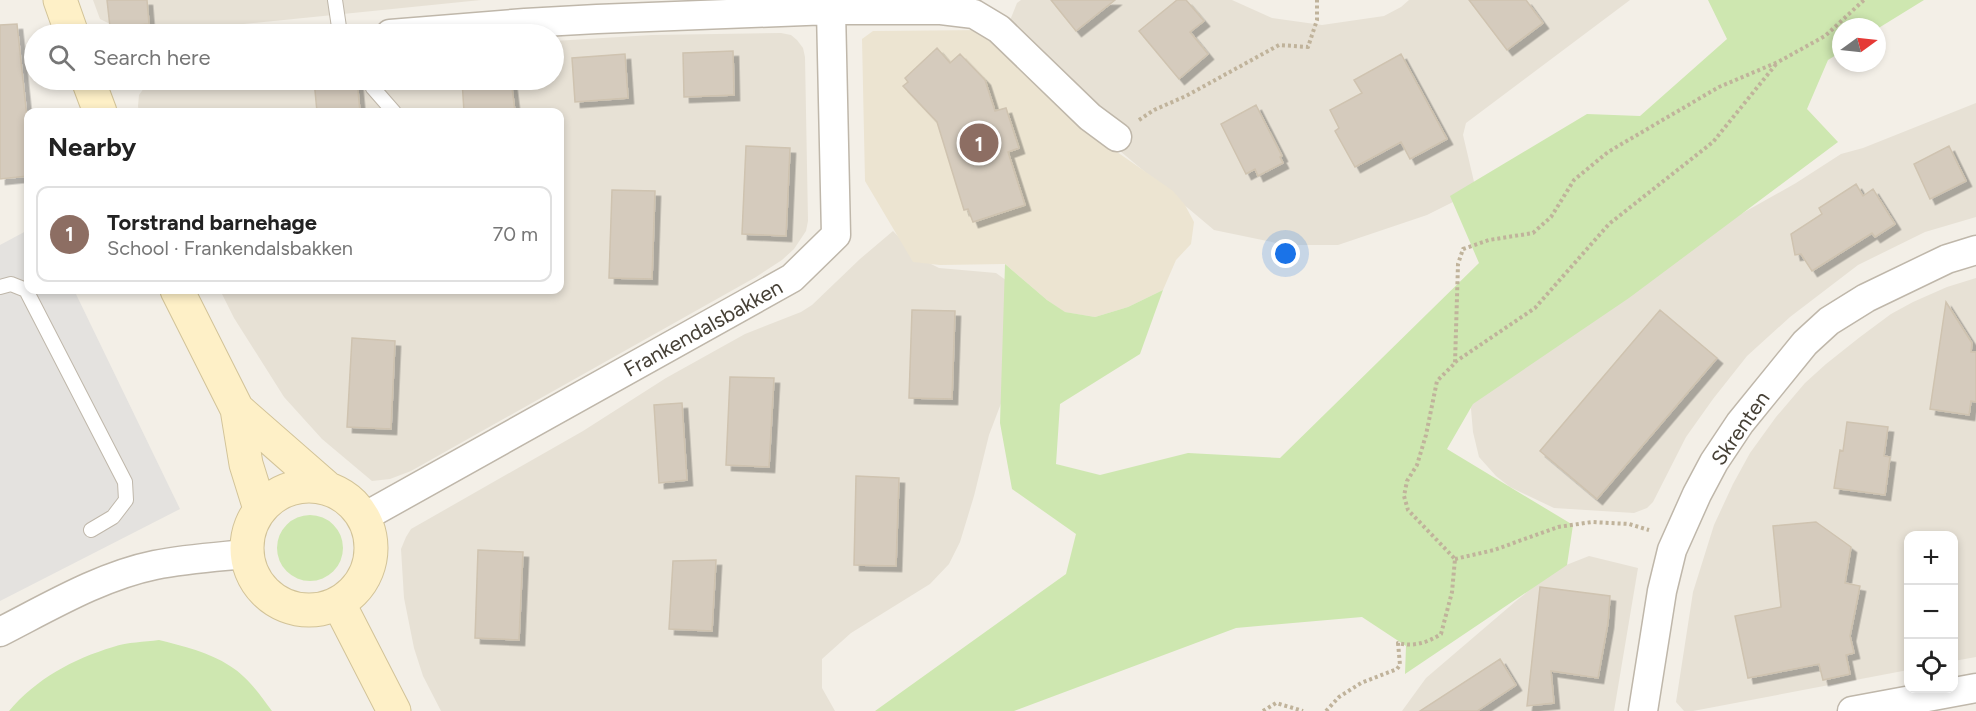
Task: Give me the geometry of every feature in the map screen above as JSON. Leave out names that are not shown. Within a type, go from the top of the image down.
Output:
[{"type":"main road","points":[[60,0],[68,24]]},
{"type":"main road","points":[[91,90],[98,108]]},
{"type":"main road","points":[[179,294],[237,410],[246,464],[260,509]]},
{"type":"main road","points":[[237,410],[326,487],[348,499],[364,518],[372,541],[370,566],[359,588],[339,604],[315,611],[291,609],[269,597],[254,578],[246,554],[249,530],[260,509],[278,494],[301,486],[326,487]]},
{"type":"main road","points":[[339,604],[394,711]]},
{"type":"street","name":"Frankendalsbakken","points":[[364,518],[792,278],[836,236],[831,10]]},
{"type":"street","points":[[513,24],[597,14],[941,10],[974,14],[999,29],[1090,117],[1117,137]]},
{"type":"street","name":"Skrenten","points":[[1643,711],[1662,591],[1672,550],[1714,462],[1740,423],[1805,343],[1829,321],[1866,298],[1947,259],[1976,250]]},
{"type":"street","points":[[0,632],[65,599],[154,565],[246,554]]},
{"type":"street","points":[[1852,711],[1976,688]]},
{"type":"lane","points":[[335,0],[339,24]]},
{"type":"lane","points":[[375,90],[390,108]]},
{"type":"lane","points":[[0,287],[11,284],[24,289]]},
{"type":"lane","points":[[28,294],[125,482],[126,500],[112,517],[91,530]]},
{"type":"path","points":[[1117,137],[1154,110],[1186,96],[1279,45],[1308,47],[1317,20],[1317,0]]},
{"type":"path","points":[[1455,363],[1458,264],[1463,249],[1489,240],[1533,233],[1551,217],[1574,180],[1608,152],[1719,87],[1778,62],[1825,36],[1864,0]]},
{"type":"path","points":[[1326,711],[1339,697],[1361,683],[1397,669],[1400,665],[1398,644],[1410,647],[1441,634],[1452,592],[1455,559],[1408,510],[1404,496],[1407,481],[1417,465],[1426,435],[1437,381],[1455,363],[1535,308],[1610,224],[1713,142],[1778,62]]},
{"type":"path","points":[[1455,559],[1494,550],[1558,527],[1592,522],[1629,524],[1655,532]]},
{"type":"path","points":[[1263,711],[1276,703],[1303,711]]},
{"type":"shaded area","points":[[93,0],[481,0],[244,24],[110,24],[100,19]]},
{"type":"shaded area","points":[[1021,0],[1232,0],[1272,18],[1322,25],[1384,16],[1409,0],[1630,0],[1466,123],[1463,135],[1475,186],[1457,200],[1427,215],[1338,245],[1286,245],[1214,230],[1107,140],[1007,28],[1017,3]]},
{"type":"shaded area","points":[[986,30],[1039,89],[1107,145],[1173,191],[1185,205],[1194,222],[1191,244],[1176,260],[1163,290],[1128,307],[1095,317],[1064,312],[1005,264],[940,265],[913,262],[865,181],[862,39],[873,31]]},
{"type":"shaded area","points":[[781,33],[791,35],[797,40],[803,48],[805,57],[808,221],[806,231],[794,249],[756,277],[411,471],[390,479],[372,481],[322,439],[284,397],[234,318],[222,294],[564,294],[564,108],[138,108],[139,95],[143,90],[564,90],[564,40],[652,35]]},
{"type":"shaded area","points":[[1976,103],[1976,217],[1925,232],[1858,265],[1790,317],[1747,356],[1713,399],[1686,437],[1653,502],[1647,508],[1634,513],[1554,508],[1510,487],[1496,476],[1479,457],[1473,432],[1471,409],[1473,393],[1732,219],[1796,183],[1841,154],[1863,148]]},
{"type":"shaded area","points":[[893,231],[919,258],[939,268],[996,273],[1017,288],[1008,385],[989,435],[960,542],[949,564],[930,584],[851,633],[822,659],[822,688],[835,711],[441,711],[423,676],[414,648],[404,598],[401,549],[411,529],[583,431],[666,378],[745,334],[801,312],[812,305]]},
{"type":"shaded area","points":[[24,232],[24,294],[76,294],[180,509],[0,601],[0,245]]},
{"type":"shaded area","points":[[1976,278],[1976,657],[1958,660],[1958,531],[1904,531],[1904,671],[1684,711],[1676,702],[1693,592],[1714,525],[1750,453],[1805,383],[1826,364],[1891,314],[1947,287]]},
{"type":"shaded area","points":[[1589,556],[1638,568],[1614,711],[1402,711],[1426,678],[1516,601],[1556,569]]},
{"type":"green space","points":[[1708,0],[1924,0],[1886,23],[1886,18],[1832,18],[1832,58],[1828,60],[1807,109],[1838,142],[1629,298],[1473,404],[1447,449],[1573,525],[1567,565],[1405,674],[1406,646],[1362,617],[1236,628],[1014,711],[875,711],[1066,574],[1076,534],[1012,489],[1000,423],[1005,264],[1047,300],[1065,312],[1095,317],[1128,307],[1163,290],[1140,354],[1060,404],[1056,464],[1100,475],[1188,453],[1280,458],[1479,263],[1450,196],[1587,114],[1640,116],[1727,39]]},
{"type":"green space","points":[[310,515],[322,518],[333,525],[340,536],[343,548],[340,560],[333,571],[322,578],[310,581],[298,578],[287,571],[280,560],[277,548],[280,536],[287,525],[298,518]]},
{"type":"green space","points":[[159,640],[205,653],[230,666],[248,681],[272,711],[9,711],[31,689],[70,664],[119,645]]},
{"type":"building","points":[[107,0],[147,0],[149,24],[110,24]]},
{"type":"building","points":[[1051,0],[1115,0],[1076,31]]},
{"type":"building","points":[[1177,0],[1186,0],[1204,21],[1190,32],[1208,54],[1179,79],[1139,31]]},
{"type":"building","points":[[1469,0],[1526,0],[1543,23],[1507,50]]},
{"type":"building","points":[[17,24],[26,108],[24,108],[24,176],[0,179],[0,25]]},
{"type":"building","points":[[937,48],[950,63],[960,54],[985,80],[995,111],[1006,108],[1019,148],[1008,152],[1025,205],[973,222],[968,209],[964,210],[937,122],[903,86],[908,82],[905,78]]},
{"type":"building","points":[[733,51],[734,95],[684,97],[683,53]]},
{"type":"building","points":[[625,54],[628,98],[575,102],[572,58]]},
{"type":"building","points":[[1401,54],[1447,139],[1410,159],[1401,142],[1355,167],[1335,131],[1339,128],[1330,110],[1362,93],[1354,80]]},
{"type":"building","points":[[315,90],[358,90],[360,108],[317,108]]},
{"type":"building","points":[[463,90],[512,90],[514,108],[464,108]]},
{"type":"building","points":[[1256,105],[1282,156],[1280,157],[1283,163],[1258,176],[1255,169],[1246,174],[1221,124]]},
{"type":"building","points":[[746,146],[790,148],[786,236],[742,234]]},
{"type":"building","points":[[1949,146],[1966,181],[1930,199],[1914,164]]},
{"type":"building","points":[[1856,184],[1863,196],[1873,189],[1895,224],[1875,237],[1872,233],[1812,271],[1801,254],[1795,255],[1791,234],[1822,214],[1819,208]]},
{"type":"building","points":[[612,190],[655,191],[652,279],[609,278]]},
{"type":"building","points":[[1946,302],[1972,343],[1971,352],[1976,352],[1976,402],[1971,401],[1969,415],[1930,409]]},
{"type":"building","points":[[912,310],[955,311],[952,399],[909,398]]},
{"type":"building","points":[[1660,310],[1717,358],[1597,499],[1540,451]]},
{"type":"building","points":[[352,338],[395,341],[391,429],[347,427]]},
{"type":"building","points":[[730,377],[774,378],[769,467],[726,465]]},
{"type":"building","points":[[682,403],[687,480],[659,483],[654,405]]},
{"type":"building","points":[[1847,422],[1888,427],[1884,456],[1890,457],[1885,495],[1834,488]]},
{"type":"building","points":[[856,476],[899,478],[896,566],[854,565]]},
{"type":"building","points":[[1816,522],[1851,547],[1845,583],[1860,586],[1850,636],[1854,653],[1846,655],[1850,674],[1823,680],[1819,664],[1748,678],[1735,616],[1781,607],[1773,526]]},
{"type":"building","points":[[478,550],[523,552],[519,640],[475,638]]},
{"type":"building","points":[[716,560],[712,631],[669,629],[673,561]]},
{"type":"building","points":[[1540,587],[1610,596],[1608,623],[1598,678],[1551,671],[1554,703],[1527,706]]},
{"type":"building","points":[[1500,659],[1516,685],[1477,711],[1420,711]]},
{"type":"place","name":"Torstrand barnehage","points":[[979,143]]}]
